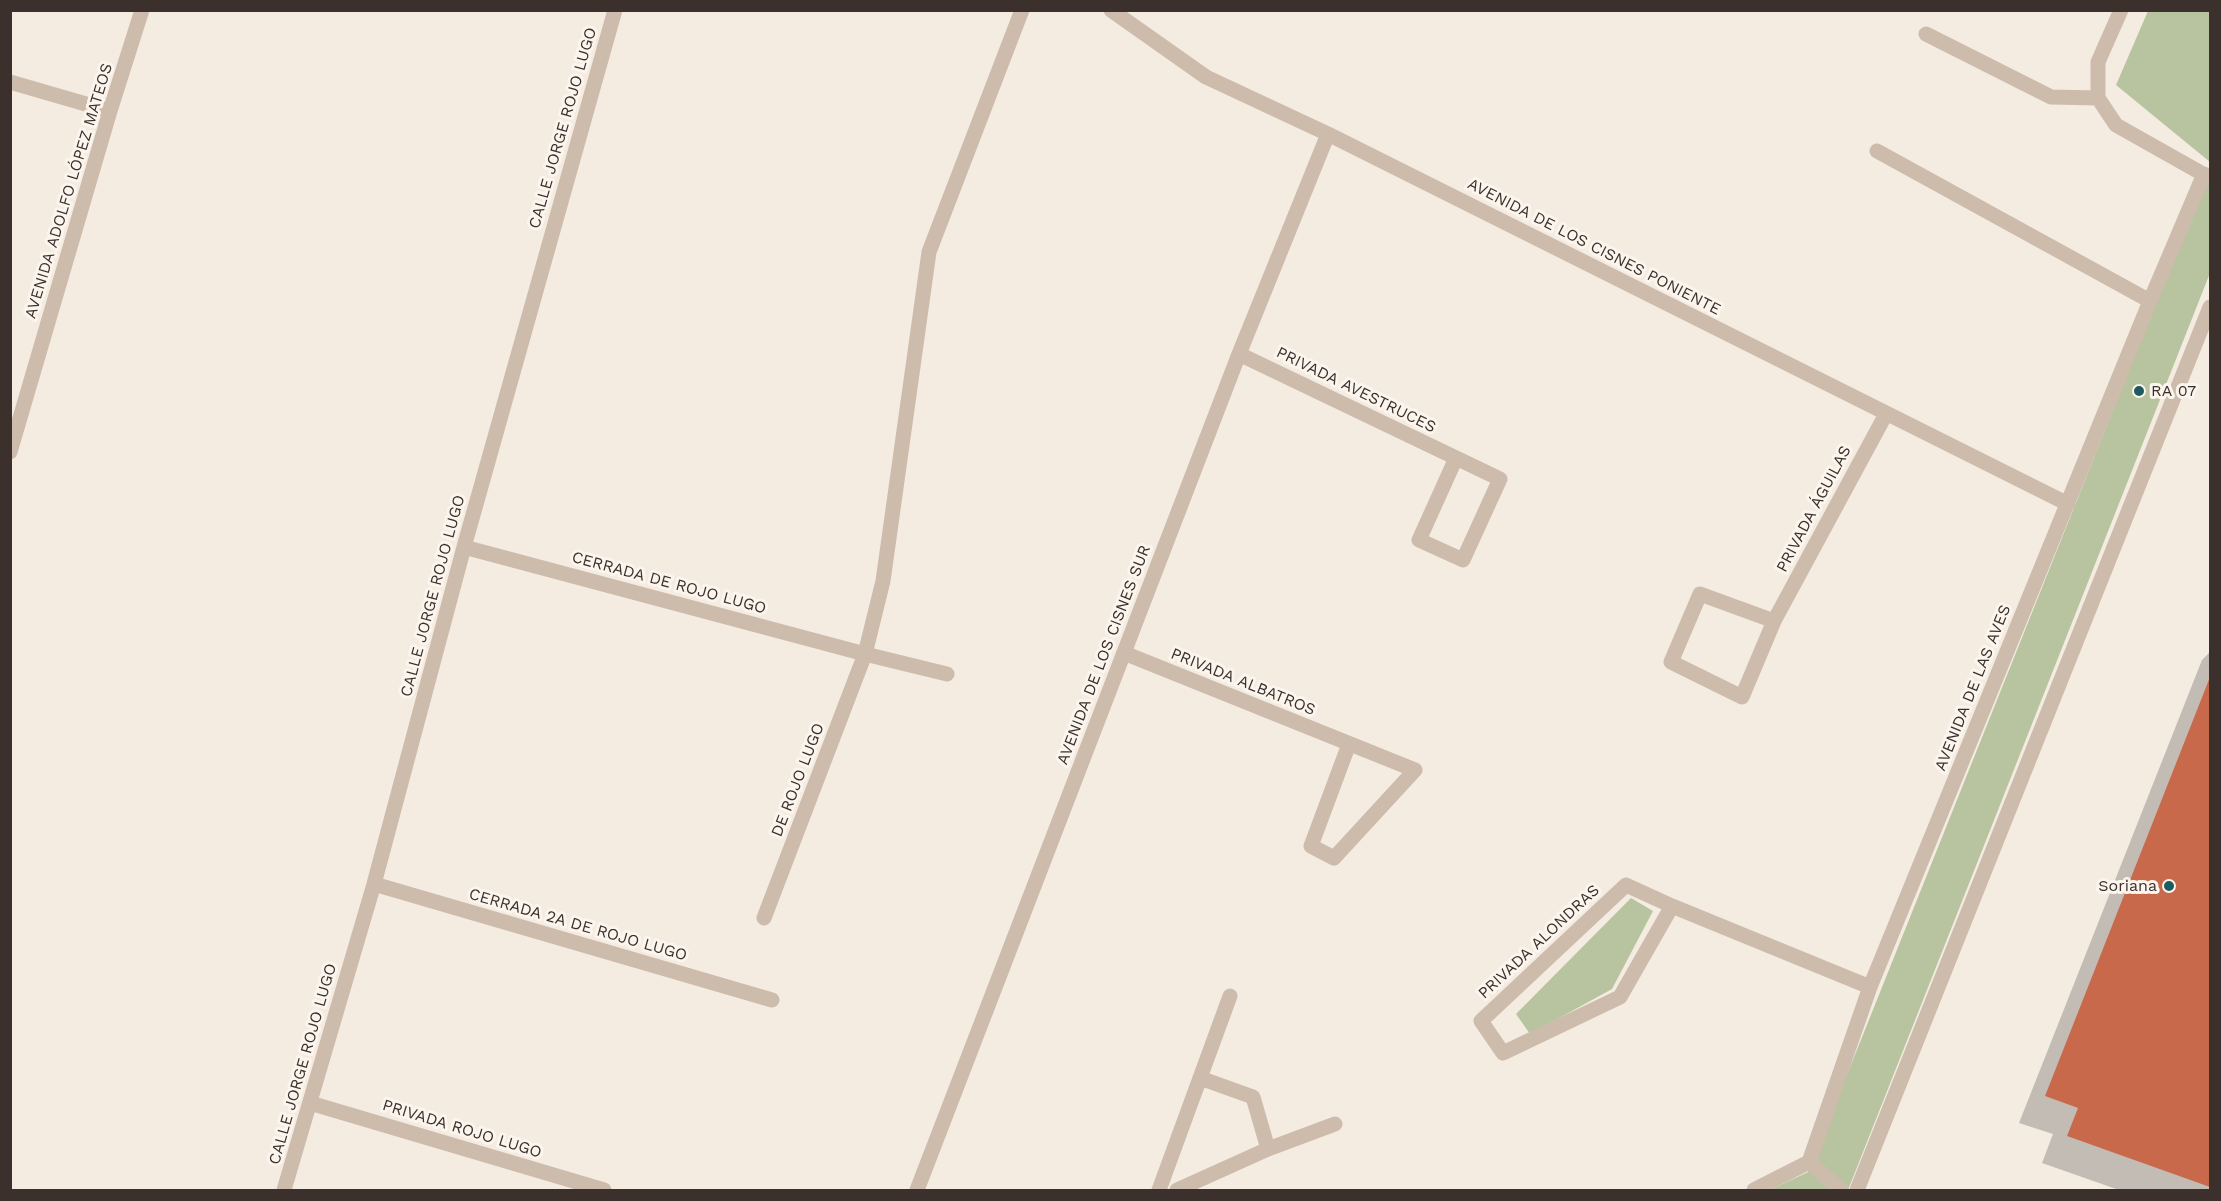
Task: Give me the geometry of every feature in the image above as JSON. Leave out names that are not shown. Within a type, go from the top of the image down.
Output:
[{"type":"street","name":"AVENIDA ADOLFO LÓPEZ MATEOS","points":[[10,452],[142,10]]},
{"type":"street","name":"CALLE JORGE ROJO LUGO","points":[[284,1191],[374,884],[464,546],[615,10]]},
{"type":"street","name":"DE ROJO LUGO","points":[[765,918],[865,654],[883,581],[929,252],[1022,10]]},
{"type":"street","name":"AVENIDA DE LOS CISNES PONIENTE","points":[[1111,10],[1206,77],[1328,134],[2068,504]]},
{"type":"street","points":[[1926,34],[2051,97],[2098,98],[2098,62],[2121,10]]},
{"type":"street","points":[[10,82],[110,111]]},
{"type":"street","name":"AVENIDA DE LAS AVES","points":[[1809,1162],[1870,987],[2150,301],[2207,176],[2116,125],[2098,98]]},
{"type":"street","name":"AVENIDA DE LOS CISNES SUR","points":[[917,1191],[1239,354],[1328,134]]},
{"type":"street","points":[[1877,151],[2150,301]]},
{"type":"street","points":[[1857,1191],[2211,307]]},
{"type":"street","name":"PRIVADA AVESTRUCES","points":[[1239,354],[1500,479],[1463,560],[1419,540],[1456,458]]},
{"type":"street","name":"PRIVADA ÁGUILAS","points":[[1774,621],[1700,594],[1671,662],[1742,697],[1774,621],[1886,414]]},
{"type":"street","name":"CERRADA DE ROJO LUGO","points":[[464,546],[947,674]]},
{"type":"street","name":"PRIVADA ALBATROS","points":[[1124,653],[1415,770],[1334,858],[1311,846],[1348,744]]},
{"type":"street","name":"CERRADA 2A DE ROJO LUGO","points":[[374,884],[772,1000]]},
{"type":"street","name":"PRIVADA ALONDRAS","points":[[1672,906],[1620,997],[1503,1053],[1481,1021],[1626,885],[1870,987]]},
{"type":"street","points":[[1159,1191],[1230,996]]},
{"type":"street","points":[[1200,1078],[1252,1097],[1268,1149]]},
{"type":"street","name":"PRIVADA ROJO LUGO","points":[[310,1102],[604,1191]]},
{"type":"street","points":[[1177,1191],[1268,1149],[1335,1124]]},
{"type":"street","points":[[1754,1191],[1809,1162],[1841,1191]]},
{"type":"green space","points":[[2148,11],[2210,11],[2210,162],[2116,85]]},
{"type":"green space","points":[[2210,168],[2210,273],[1848,1190],[1770,1190],[1808,1172]]},
{"type":"green space","points":[[1631,898],[1653,911],[1612,989],[1530,1034],[1516,1014]]},
{"type":"building","name":"Soriana","points":[[2210,677],[2210,1187],[2067,1136],[2078,1108],[2045,1096]]},
{"type":"place","name":"RA 07","points":[[2139,391]]},
{"type":"place","name":"Soriana","points":[[2169,886]]}]
